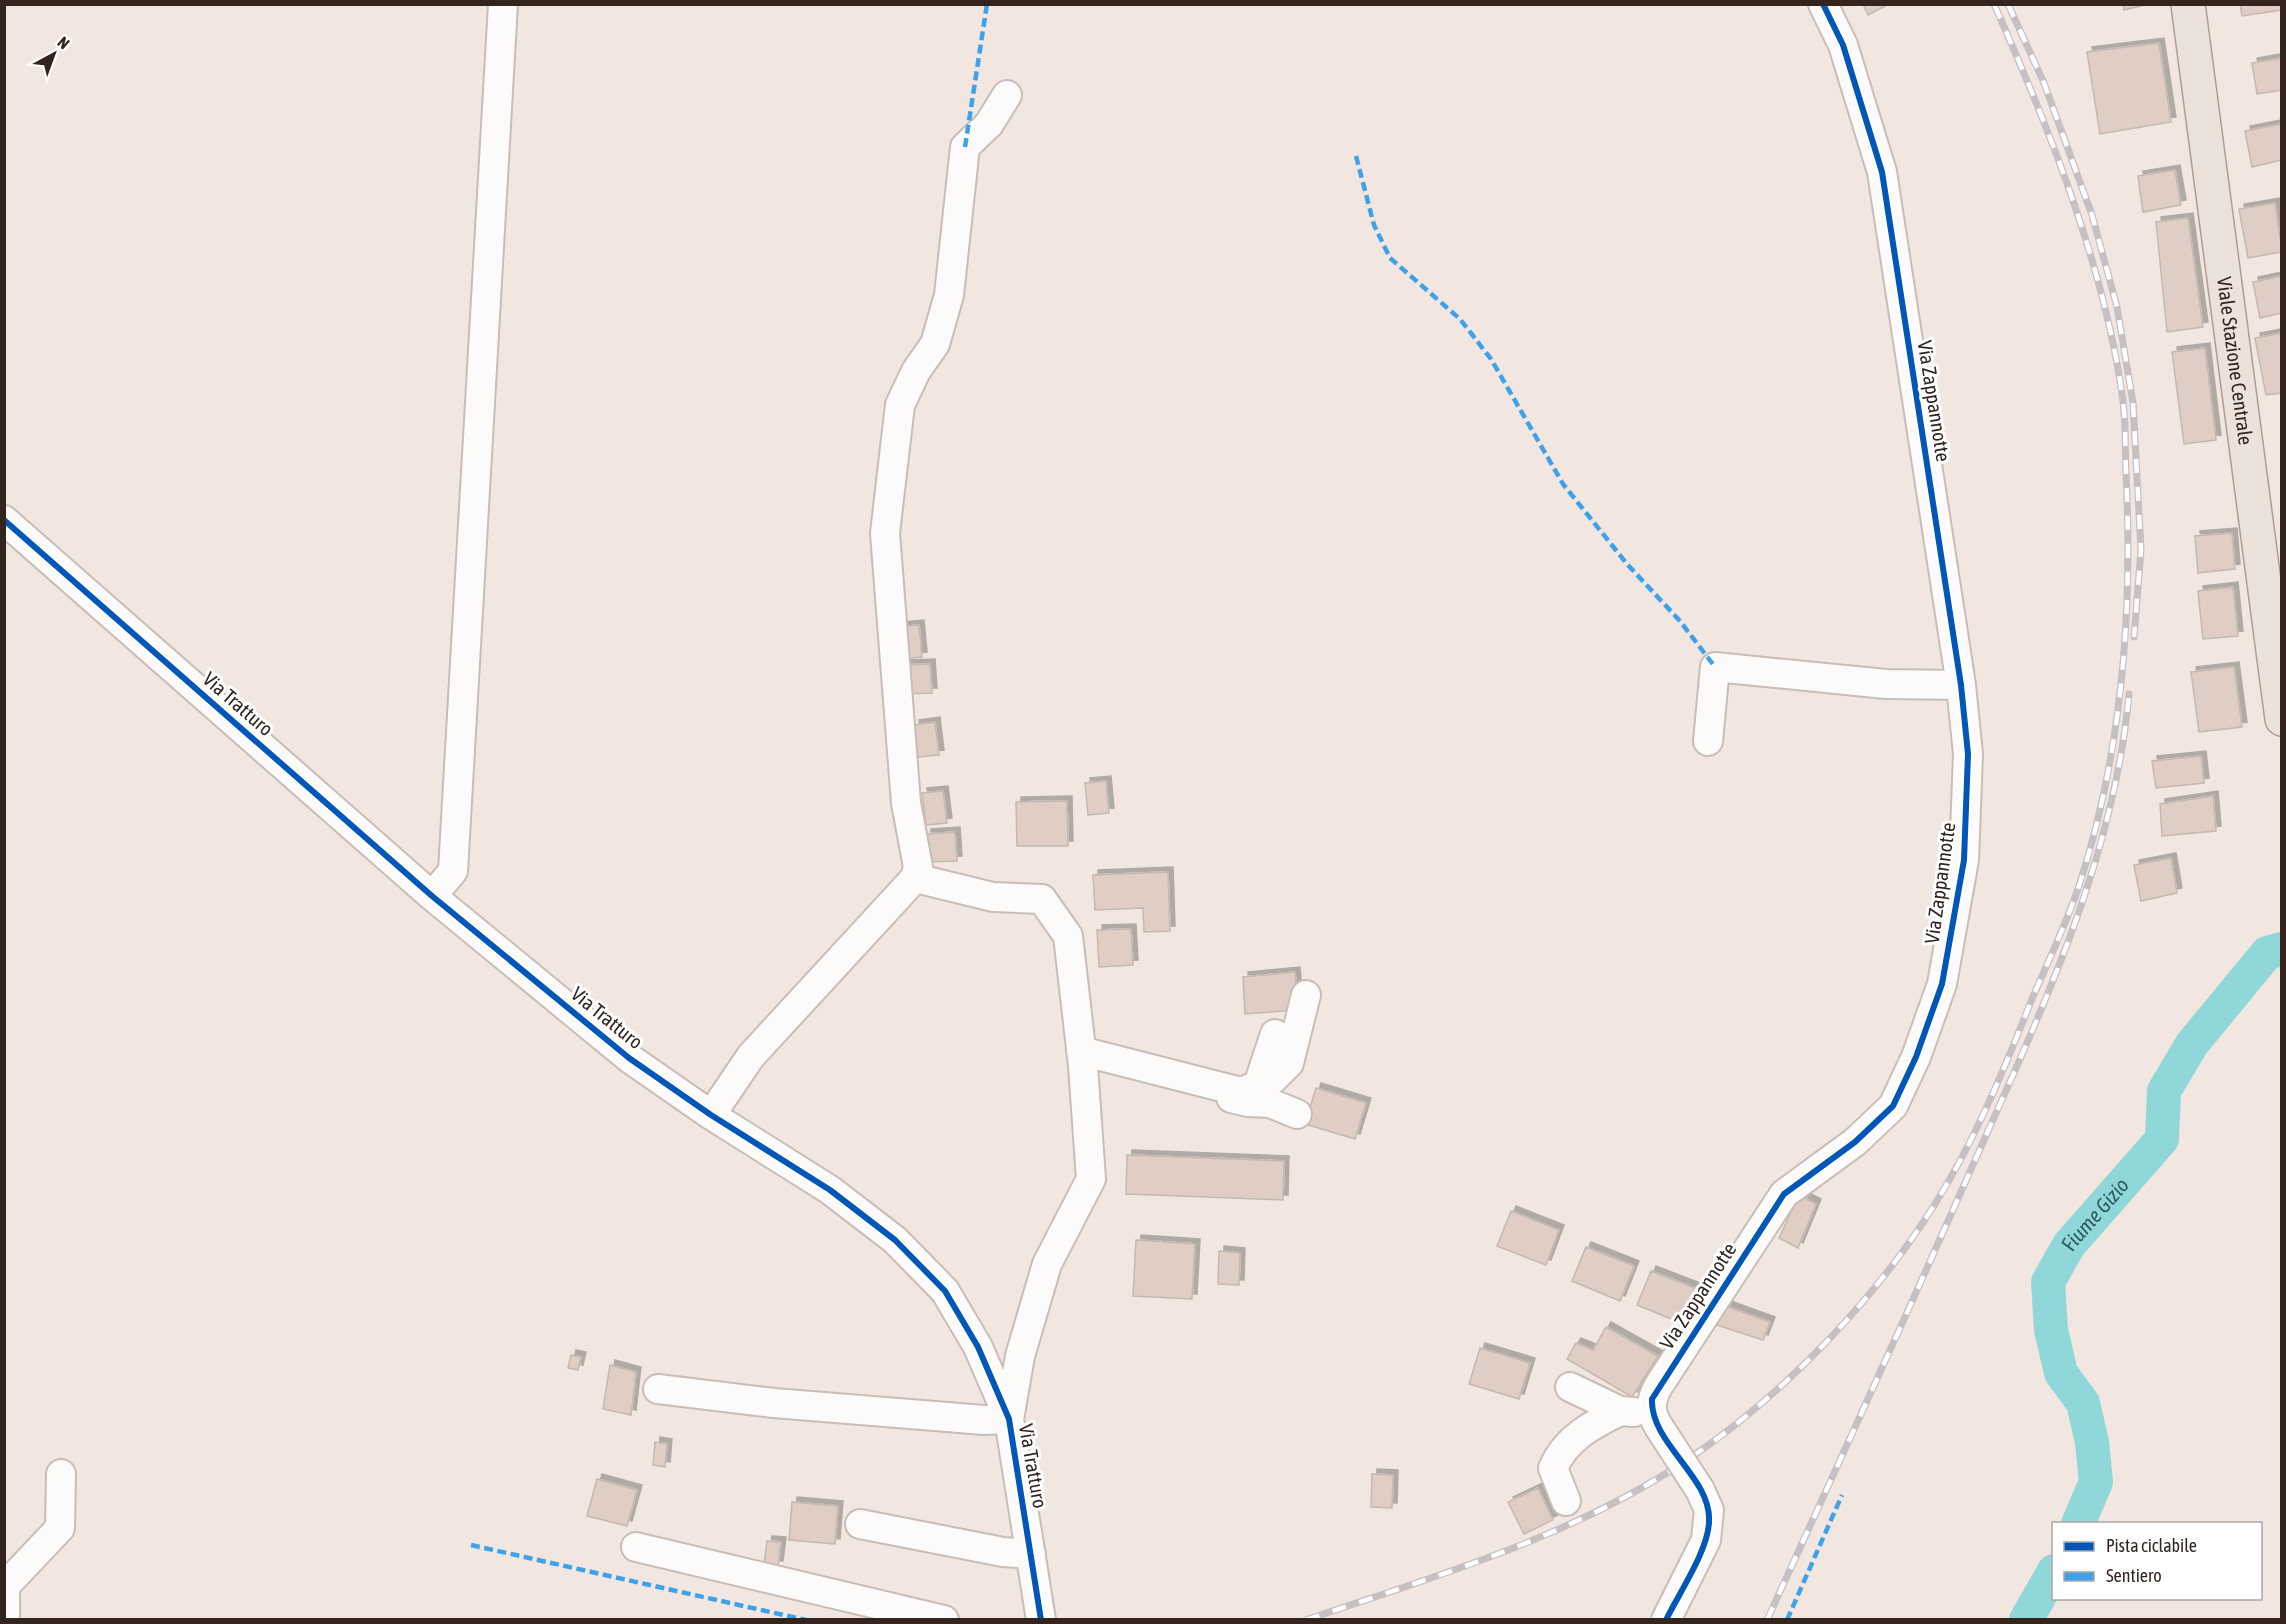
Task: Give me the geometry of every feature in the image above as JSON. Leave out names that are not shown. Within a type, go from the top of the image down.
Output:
[{"type":"main road","name":"Viale Stazione Centrale","points":[[2188,4],[2282,719]]},
{"type":"street","points":[[432,896],[453,871],[503,4]]},
{"type":"street","name":"Via Zappannotte","points":[[1655,1421],[1652,1399],[1659,1385],[1784,1194],[1855,1142],[1893,1107],[1916,1057],[1942,984],[1964,860],[1968,754],[1961,686],[1882,172],[1843,45],[1823,4]]},
{"type":"street","points":[[711,1115],[751,1056],[915,878],[918,867],[906,803],[885,533],[900,405],[916,371],[935,344],[950,295],[965,147],[989,124],[1007,95]]},
{"type":"street","name":"Via Tratturo","points":[[4,520],[432,896],[629,1058],[711,1115],[830,1190],[895,1240],[945,1291],[978,1347],[1008,1419],[1031,1554],[1035,1618]]},
{"type":"street","points":[[1708,741],[1714,667],[1886,684],[1961,686]]},
{"type":"street","points":[[658,1389],[786,1404],[984,1420],[1008,1419],[1020,1356],[1047,1264],[1090,1179],[1082,1058],[1068,936],[1042,899],[993,897],[915,878]]},
{"type":"street","points":[[1082,1058],[1241,1092],[1273,1079],[1289,1063],[1306,995]]},
{"type":"street","points":[[1258,1085],[1275,1034]]},
{"type":"street","points":[[1082,1058],[1100,1066],[1248,1102],[1270,1103],[1297,1114]]},
{"type":"street","points":[[978,1347],[1020,1356]]},
{"type":"street","points":[[1570,1387],[1620,1411],[1655,1421],[1700,1490],[1709,1510],[1706,1540],[1666,1620]]},
{"type":"street","points":[[1566,1501],[1553,1468],[1560,1452],[1584,1430],[1620,1411]]},
{"type":"street","points":[[5,1620],[5,1586],[60,1528],[61,1474]]},
{"type":"street","points":[[860,1524],[1003,1552],[1031,1554]]},
{"type":"street","points":[[636,1547],[944,1620]]},
{"type":"building","points":[[1863,4],[1889,4],[1868,15]]},
{"type":"building","points":[[2123,4],[2149,4],[2124,10]]},
{"type":"building","points":[[2240,4],[2282,4],[2282,10],[2242,16]]},
{"type":"building","points":[[2159,43],[2171,122],[2100,134],[2087,52]]},
{"type":"building","points":[[2282,58],[2282,90],[2257,94],[2252,63]]},
{"type":"building","points":[[2282,124],[2282,160],[2252,167],[2245,131]]},
{"type":"building","points":[[2175,170],[2181,205],[2143,212],[2138,176]]},
{"type":"building","points":[[2275,203],[2282,252],[2248,258],[2239,209]]},
{"type":"building","points":[[2188,218],[2203,327],[2167,332],[2156,222]]},
{"type":"building","points":[[2282,276],[2282,313],[2260,318],[2253,282]]},
{"type":"building","points":[[2282,333],[2282,393],[2266,395],[2255,338]]},
{"type":"building","points":[[2205,348],[2216,440],[2184,444],[2172,352]]},
{"type":"building","points":[[2232,533],[2235,569],[2198,573],[2195,536]]},
{"type":"building","points":[[2233,587],[2238,636],[2203,639],[2198,591]]},
{"type":"building","points":[[919,625],[922,657],[901,659],[898,627]]},
{"type":"building","points":[[930,664],[932,693],[902,694],[901,665]]},
{"type":"building","points":[[2234,667],[2242,727],[2199,732],[2191,672]]},
{"type":"building","points":[[935,722],[939,755],[918,757],[914,725]]},
{"type":"building","points":[[2201,756],[2204,783],[2156,788],[2152,761]]},
{"type":"building","points":[[1106,781],[1109,813],[1088,815],[1085,783]]},
{"type":"building","points":[[943,791],[947,823],[926,825],[922,793]]},
{"type":"building","points":[[2213,796],[2216,831],[2162,836],[2160,804]]},
{"type":"building","points":[[1067,801],[1068,846],[1017,846],[1016,802]]},
{"type":"building","points":[[955,832],[957,861],[927,862],[926,834]]},
{"type":"building","points":[[2171,858],[2177,893],[2141,901],[2134,865]]},
{"type":"building","points":[[1168,872],[1170,931],[1144,932],[1143,908],[1095,910],[1093,875]]},
{"type":"building","points":[[1131,929],[1133,965],[1099,967],[1097,930]]},
{"type":"building","points":[[1295,972],[1298,1010],[1245,1014],[1243,977]]},
{"type":"building","points":[[1316,1088],[1366,1103],[1355,1139],[1305,1124]]},
{"type":"building","points":[[1127,1155],[1284,1161],[1283,1200],[1126,1194]]},
{"type":"building","points":[[1799,1195],[1816,1204],[1798,1248],[1779,1238]]},
{"type":"building","points":[[1511,1211],[1559,1230],[1546,1265],[1497,1246]]},
{"type":"building","points":[[1136,1240],[1195,1244],[1192,1299],[1133,1296]]},
{"type":"building","points":[[1586,1247],[1634,1266],[1620,1301],[1572,1281]]},
{"type":"building","points":[[1219,1251],[1240,1253],[1239,1285],[1218,1284]]},
{"type":"building","points":[[1651,1271],[1700,1290],[1686,1325],[1637,1305]]},
{"type":"building","points":[[1726,1306],[1770,1322],[1763,1340],[1717,1325]]},
{"type":"building","points":[[1606,1327],[1658,1356],[1632,1397],[1567,1359],[1576,1343],[1593,1350]]},
{"type":"building","points":[[1480,1348],[1530,1363],[1519,1399],[1469,1384]]},
{"type":"building","points":[[571,1355],[581,1357],[578,1370],[568,1368]]},
{"type":"building","points":[[610,1365],[636,1372],[631,1415],[603,1409]]},
{"type":"building","points":[[655,1442],[667,1444],[665,1467],[653,1465]]},
{"type":"building","points":[[1372,1474],[1393,1475],[1392,1508],[1371,1507]]},
{"type":"building","points":[[597,1479],[637,1490],[627,1526],[587,1516]]},
{"type":"building","points":[[1538,1488],[1553,1520],[1524,1534],[1508,1502]]},
{"type":"building","points":[[792,1502],[838,1506],[835,1544],[789,1540]]},
{"type":"building","points":[[767,1541],[781,1542],[778,1566],[764,1565]]},
{"type":"waterway","name":"Fiume Gizio","points":[[2079,1522],[2096,1482],[2092,1442],[2083,1403],[2061,1373],[2051,1330],[2048,1282],[2069,1245],[2162,1139],[2164,1091],[2192,1044],[2267,953],[2282,949]]},
{"type":"waterway","name":"Fiume Gizio","points":[[2026,1620],[2052,1574]]},
{"type":"railway","points":[[1306,1620],[1455,1570],[1552,1532],[1645,1486],[1690,1458],[1727,1431],[1764,1401],[1833,1335],[1895,1262],[1947,1184],[1982,1117],[2003,1070],[2074,900],[2094,836],[2115,734],[2121,682],[2126,630],[2128,525],[2123,401],[2115,351],[2103,300],[2089,249],[2054,149],[1994,4]]},
{"type":"railway","points":[[2008,4],[2044,83],[2092,215],[2117,307],[2133,403],[2141,550],[2134,637]]},
{"type":"railway","points":[[1767,1620],[1921,1281],[2047,995],[2070,936],[2108,817],[2121,756],[2129,694]]},
{"type":"marked path","points":[[965,147],[987,4]]},
{"type":"marked path","points":[[1356,156],[1374,225],[1390,258],[1460,319],[1491,359],[1563,484],[1627,564],[1680,621],[1715,667]]},
{"type":"marked path","points":[[1787,1620],[1842,1495]]},
{"type":"marked path","points":[[471,1545],[806,1620]]},
{"type":"cycle path","points":[[1666,1620],[1704,1546],[1709,1522],[1707,1506],[1701,1490],[1660,1431],[1654,1415],[1652,1399],[1784,1194],[1855,1142],[1893,1106],[1916,1057],[1942,984],[1964,860],[1968,754],[1961,685],[1882,172],[1843,45],[1823,4]]},
{"type":"cycle path","points":[[4,520],[432,896],[629,1058],[711,1115],[830,1190],[895,1240],[945,1291],[978,1347],[1009,1419],[1041,1620]]}]
